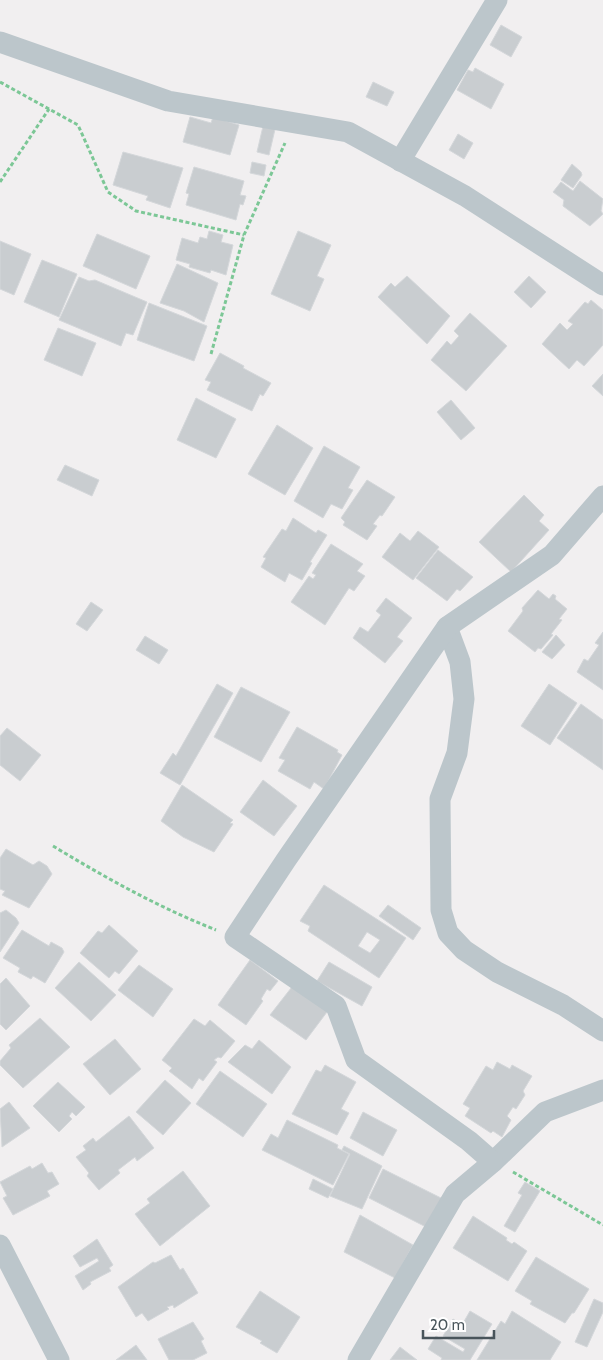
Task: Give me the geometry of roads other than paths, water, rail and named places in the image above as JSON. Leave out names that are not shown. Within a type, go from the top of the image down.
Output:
[{"type":"street","points":[[400,161],[497,0]]},
{"type":"street","points":[[0,42],[168,100],[348,132],[465,196],[603,284]]},
{"type":"street","points":[[493,1162],[469,1141],[356,1060],[336,1006],[235,937],[447,627],[552,555],[603,496]]},
{"type":"street","points":[[447,627],[460,662],[464,698],[457,752],[440,799],[441,910],[448,933],[464,950],[497,972],[563,1005],[603,1031]]},
{"type":"street","points":[[358,1360],[455,1194],[493,1162],[545,1112],[603,1090]]},
{"type":"street","points":[[0,1245],[59,1360]]}]
